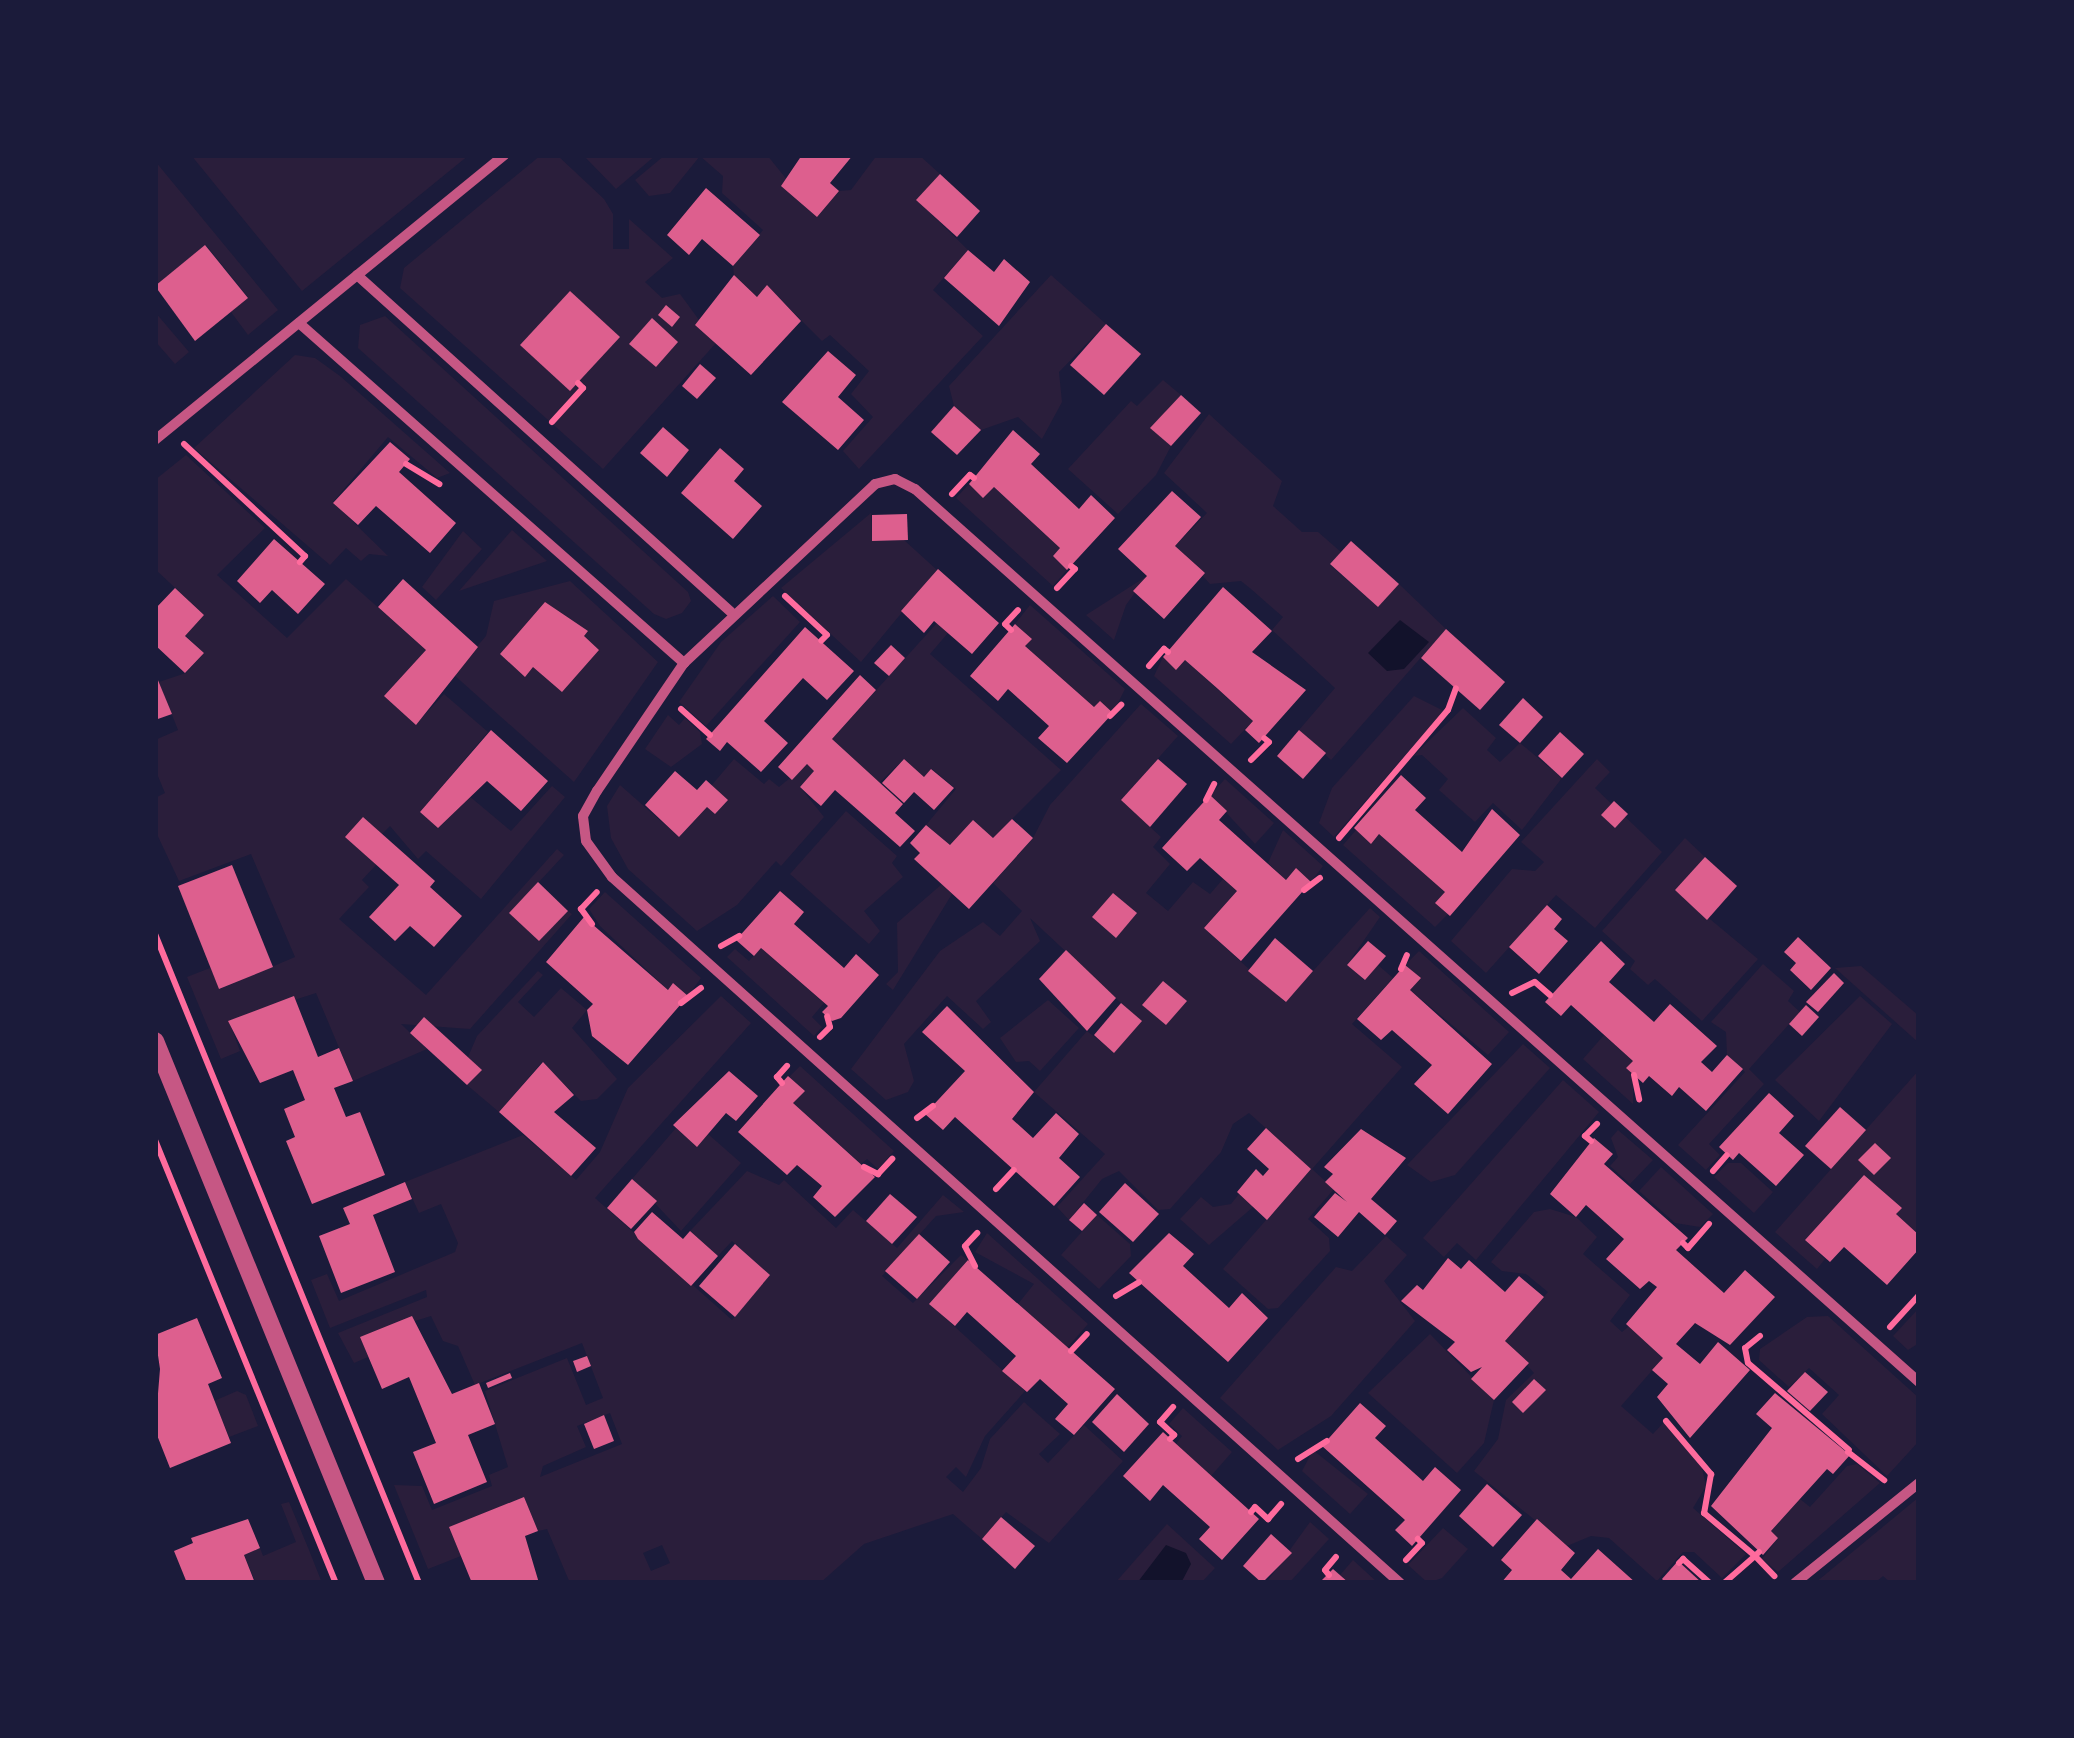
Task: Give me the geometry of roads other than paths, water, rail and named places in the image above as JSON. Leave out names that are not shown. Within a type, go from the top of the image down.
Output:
[{"type":"street","points":[[155,440],[505,155]]},
{"type":"street","points":[[357,275],[731,612]]},
{"type":"street","points":[[299,323],[684,663]]},
{"type":"street","points":[[1400,1583],[612,878],[586,841],[583,816],[684,663],[731,612],[875,484],[906,482],[1919,1382]]},
{"type":"street","points":[[155,1040],[376,1583]]},
{"type":"street","points":[[1795,1583],[1919,1482]]}]
